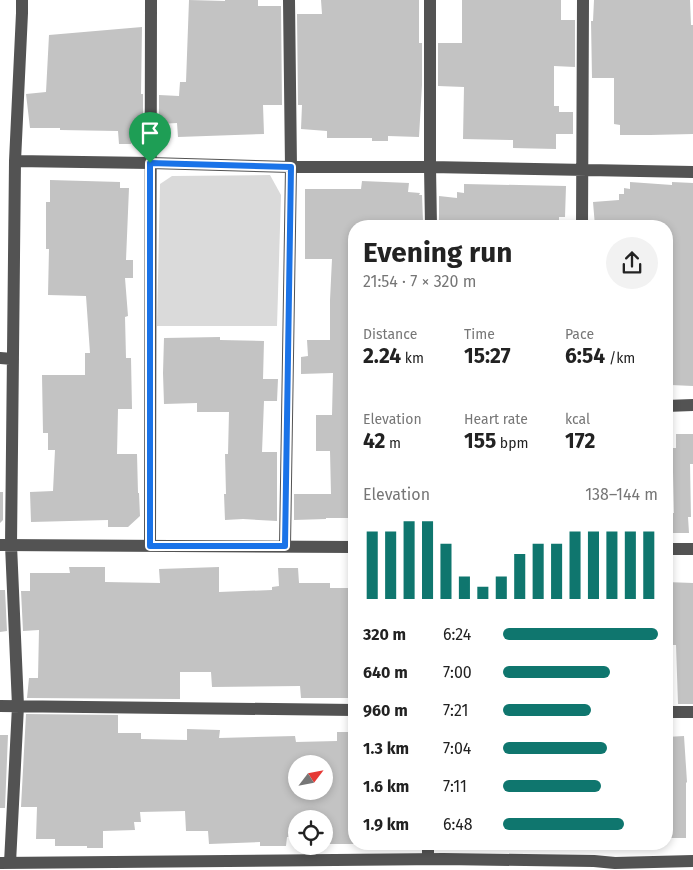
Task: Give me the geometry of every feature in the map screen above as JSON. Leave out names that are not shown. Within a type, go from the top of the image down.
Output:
[{"type":"street","points":[[22,0],[6,359],[5,545],[18,706],[5,863],[428,859],[594,861],[615,863],[693,861]]},
{"type":"street","points":[[150,546],[151,0]]},
{"type":"street","points":[[285,546],[291,167],[289,0]]},
{"type":"street","points":[[430,0],[431,220]]},
{"type":"street","points":[[582,220],[583,0]]},
{"type":"street","points":[[15,161],[291,167],[430,167],[693,172]]},
{"type":"street","points":[[673,406],[693,405]]},
{"type":"street","points":[[5,545],[348,547]]},
{"type":"street","points":[[673,549],[693,549]]},
{"type":"street","points":[[0,706],[348,710]]},
{"type":"street","points":[[673,712],[693,712]]},
{"type":"street","points":[[428,850],[428,859]]},
{"type":"shaded area","points":[[270,175],[281,195],[277,326],[157,326],[160,184],[172,176]]},
{"type":"building","points":[[189,0],[258,0],[258,6],[281,6],[282,105],[263,105],[264,134],[178,137],[177,123],[159,124],[159,95],[179,96],[180,82],[186,82]]},
{"type":"building","points":[[321,0],[419,0],[419,43],[422,43],[422,85],[419,137],[388,136],[388,141],[372,141],[372,138],[327,138],[327,131],[301,129],[302,105],[298,105],[297,14],[322,14]]},
{"type":"building","points":[[462,0],[561,0],[561,20],[575,20],[575,67],[554,66],[554,106],[559,106],[559,112],[573,112],[573,134],[556,134],[556,149],[513,148],[513,140],[463,139],[464,87],[438,86],[438,43],[462,43]]},
{"type":"building","points":[[594,0],[690,0],[691,25],[693,25],[693,134],[620,135],[620,125],[614,124],[614,78],[592,78],[591,21],[593,21]]},
{"type":"building","points":[[142,27],[141,94],[143,94],[143,130],[131,144],[119,144],[118,131],[30,128],[26,94],[46,92],[49,35]]},
{"type":"building","points":[[50,180],[120,182],[120,188],[129,188],[126,260],[133,260],[133,278],[125,278],[128,316],[125,317],[126,358],[131,358],[132,409],[118,409],[117,454],[137,454],[140,516],[128,527],[108,527],[108,520],[31,522],[30,492],[53,491],[55,450],[48,450],[48,433],[43,433],[42,375],[85,375],[85,353],[90,353],[86,296],[48,295],[49,249],[46,249],[46,202],[50,202]]},
{"type":"building","points":[[362,181],[409,183],[408,192],[420,193],[419,195],[422,195],[423,220],[348,220],[348,518],[294,520],[294,494],[331,494],[330,451],[316,451],[316,415],[332,415],[333,373],[301,374],[301,357],[308,356],[307,340],[330,340],[332,259],[305,259],[305,189],[361,189]]},
{"type":"building","points":[[630,182],[672,185],[672,182],[693,183],[693,386],[673,385],[673,220],[594,220],[593,202],[619,200],[619,194],[624,194],[624,188],[630,189]]},
{"type":"building","points":[[464,184],[566,186],[565,217],[559,217],[559,220],[439,220],[439,196],[457,198],[457,192],[464,193]]},
{"type":"building","points":[[220,337],[220,340],[264,341],[263,379],[278,379],[277,401],[264,401],[262,452],[277,452],[277,521],[225,520],[225,454],[228,454],[229,412],[197,412],[197,403],[164,404],[164,338]]},
{"type":"building","points":[[676,434],[693,434],[693,464],[690,464],[691,517],[688,517],[689,533],[673,533],[673,448],[676,448]]},
{"type":"building","points":[[0,492],[3,492],[3,520],[0,523]]},
{"type":"building","points":[[69,567],[105,567],[105,582],[160,583],[159,569],[219,567],[219,592],[272,590],[272,587],[279,586],[278,568],[298,568],[299,583],[330,583],[330,588],[348,588],[348,698],[301,698],[300,686],[212,687],[211,672],[180,672],[180,699],[27,698],[29,678],[38,678],[39,630],[23,631],[21,591],[30,591],[30,573],[70,573]]},
{"type":"building","points":[[673,582],[693,583],[693,704],[678,704],[676,645],[673,645]]},
{"type":"building","points":[[0,590],[5,590],[7,631],[0,632]]},
{"type":"building","points":[[26,714],[118,715],[118,733],[141,733],[141,739],[187,740],[187,729],[220,730],[219,738],[295,736],[296,742],[337,741],[337,732],[348,732],[348,844],[333,844],[333,810],[288,810],[286,846],[260,846],[260,842],[209,844],[208,831],[186,831],[185,811],[140,812],[141,822],[134,822],[135,830],[103,831],[103,848],[55,846],[55,839],[36,839],[37,807],[21,807]]},
{"type":"building","points":[[0,735],[8,735],[5,808],[0,808]]},
{"type":"building","points":[[684,736],[687,782],[686,838],[673,838],[673,737]]},
{"type":"route","points":[[150,163],[291,167],[285,546],[150,546],[150,163]]}]
